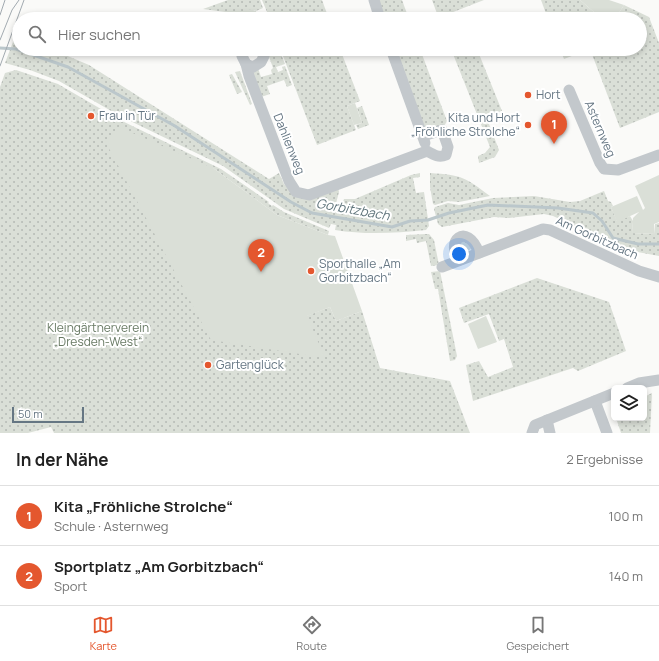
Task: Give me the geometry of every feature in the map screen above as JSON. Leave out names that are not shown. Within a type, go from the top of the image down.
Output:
[{"type":"street","points":[[374,0],[378,12]]},
{"type":"street","name":"Dahlienweg","points":[[242,56],[288,181],[296,192],[309,195],[427,152],[442,157],[446,154],[448,147],[442,130],[423,136]]},
{"type":"street","points":[[246,64],[252,66],[261,62],[264,56]]},
{"type":"street","points":[[394,56],[423,136],[427,152]]},
{"type":"street","name":"Asternweg","points":[[569,90],[600,163],[604,169],[618,170],[659,155]]},
{"type":"street","name":"Am Gorbitzbach","points":[[442,267],[543,229],[550,230],[639,271],[659,277]]},
{"type":"street","points":[[460,260],[454,251],[454,244],[457,239],[462,236],[468,236],[474,240],[479,253]]},
{"type":"street","points":[[634,385],[659,380]]},
{"type":"street","points":[[532,433],[536,424],[611,394]]},
{"type":"street","points":[[595,401],[607,433]]},
{"type":"street","points":[[547,420],[550,433]]},
{"type":"green space","points":[[228,0],[260,0],[263,8],[250,12],[226,12],[203,9]]},
{"type":"green space","points":[[262,0],[322,0],[326,12],[267,12]]},
{"type":"green space","points":[[374,0],[402,0],[406,12],[378,12]]},
{"type":"green space","points":[[432,0],[484,0],[453,12],[436,12]]},
{"type":"green space","points":[[541,0],[580,0],[594,12],[545,12]]},
{"type":"green space","points":[[580,0],[609,0],[624,5],[620,12],[594,12]]},
{"type":"green space","points":[[624,5],[639,12],[620,12]]},
{"type":"green space","points":[[250,9],[256,12],[245,12]]},
{"type":"green space","points":[[647,16],[649,17],[659,43],[659,112],[620,128],[593,56],[647,56]]},
{"type":"green space","points":[[12,45],[12,56],[68,56],[89,65],[269,179],[279,173],[284,184],[295,194],[338,187],[339,192],[334,211],[340,212],[344,199],[355,199],[411,175],[420,173],[420,177],[413,178],[416,193],[424,192],[429,226],[426,230],[380,233],[335,230],[336,225],[331,224],[329,228],[284,209],[223,166],[120,116],[59,81],[30,70],[5,63]]},
{"type":"green space","points":[[269,56],[282,56],[285,64],[276,67],[278,72],[283,70],[282,67],[285,66],[292,85],[287,87],[284,80],[267,86],[270,94],[261,97],[252,72],[258,68],[261,77],[272,74],[271,70],[273,68]]},
{"type":"green space","points":[[283,56],[343,56],[360,101],[347,106],[356,130],[317,145]]},
{"type":"green space","points":[[394,56],[423,56],[447,121],[442,130],[423,136]]},
{"type":"green space","points":[[454,56],[480,56],[502,111],[486,116],[499,150],[495,157],[479,163],[478,156],[485,153],[490,147]]},
{"type":"green space","points":[[563,56],[572,56],[564,59]]},
{"type":"green space","name":"Kleingärtnerverein „Dresden-West“","points":[[16,70],[58,84],[113,116],[112,118],[117,121],[118,119],[221,169],[269,202],[268,203],[272,206],[273,205],[284,212],[329,231],[328,235],[277,215],[213,168],[324,358],[306,316],[330,307],[336,321],[362,311],[380,368],[450,381],[470,433],[54,433],[51,427],[28,433],[0,433],[0,87],[5,73]]},
{"type":"green space","points":[[240,71],[252,104],[250,105],[235,72]]},
{"type":"green space","points":[[232,74],[242,92],[237,94],[229,75]]},
{"type":"green space","points":[[355,103],[362,123],[354,125],[347,106]]},
{"type":"green space","points":[[362,106],[369,125],[358,129],[356,125],[362,123],[357,108]]},
{"type":"green space","points":[[121,128],[213,168],[277,215],[328,235],[335,236],[362,311],[336,321],[330,307],[307,316],[325,358],[211,340],[105,141]]},
{"type":"green space","points":[[430,173],[463,178],[490,196],[459,202],[448,201],[435,205],[433,204],[430,187]]},
{"type":"green space","points":[[659,175],[659,222],[654,224],[655,234],[632,233],[633,218],[639,212],[617,222],[611,207],[637,196],[643,210],[645,208],[635,186]]},
{"type":"green space","points":[[604,191],[608,201],[611,202],[613,206],[611,207],[617,221],[630,216],[633,221],[632,233],[655,234],[655,224],[659,223],[659,256],[627,250],[553,216],[544,214],[509,218],[494,217],[442,227],[438,224],[434,209],[435,207],[448,203],[459,205],[493,198],[534,196],[570,202],[580,201]]},
{"type":"green space","points":[[429,234],[434,240],[439,265],[431,266],[426,241],[417,243],[416,239],[406,241],[406,235]]},
{"type":"green space","points":[[465,239],[471,249],[464,253],[460,251],[458,245]]},
{"type":"green space","points":[[440,271],[457,356],[455,360],[450,361],[438,289],[435,289],[431,272]]},
{"type":"green space","points":[[537,278],[609,302],[626,351],[578,371],[573,368],[473,401],[466,365],[479,361],[488,377],[513,367],[504,339],[499,341],[489,314],[464,323],[459,308]]},
{"type":"green space","points":[[486,316],[497,342],[478,349],[468,324]]},
{"type":"green space","points":[[652,393],[650,433],[621,433],[617,421],[647,421],[647,396]]},
{"type":"waterway","name":"Gorbitzbach","points":[[0,48],[12,49]]},
{"type":"waterway","name":"Gorbitzbach","points":[[36,56],[68,67],[175,126],[291,202],[312,213],[392,227],[410,221],[428,220],[449,213],[488,205],[558,208],[593,213],[602,221],[613,238],[638,244],[659,244]]},
{"type":"tram line","points":[[0,15],[5,0]]},
{"type":"tram line","points":[[0,40],[12,10],[19,0]]},
{"type":"tram line","points":[[20,12],[24,0]]},
{"type":"tram line","points":[[0,66],[12,33]]},
{"type":"place","name":"Hort","points":[[528,95]]},
{"type":"place","name":"Frau in Tür","points":[[91,116]]},
{"type":"place","name":"Kita und Hort „Fröhliche Strolche“","points":[[528,125]]},
{"type":"place","name":"Kita „Fröhliche Strolche“","points":[[554,144]]},
{"type":"place","name":"Sporthalle „Am Gorbitzbach“","points":[[311,271]]},
{"type":"place","name":"Sportplatz „Am Gorbitzbach“","points":[[261,272]]},
{"type":"place","name":"Gartenglück","points":[[208,365]]}]
